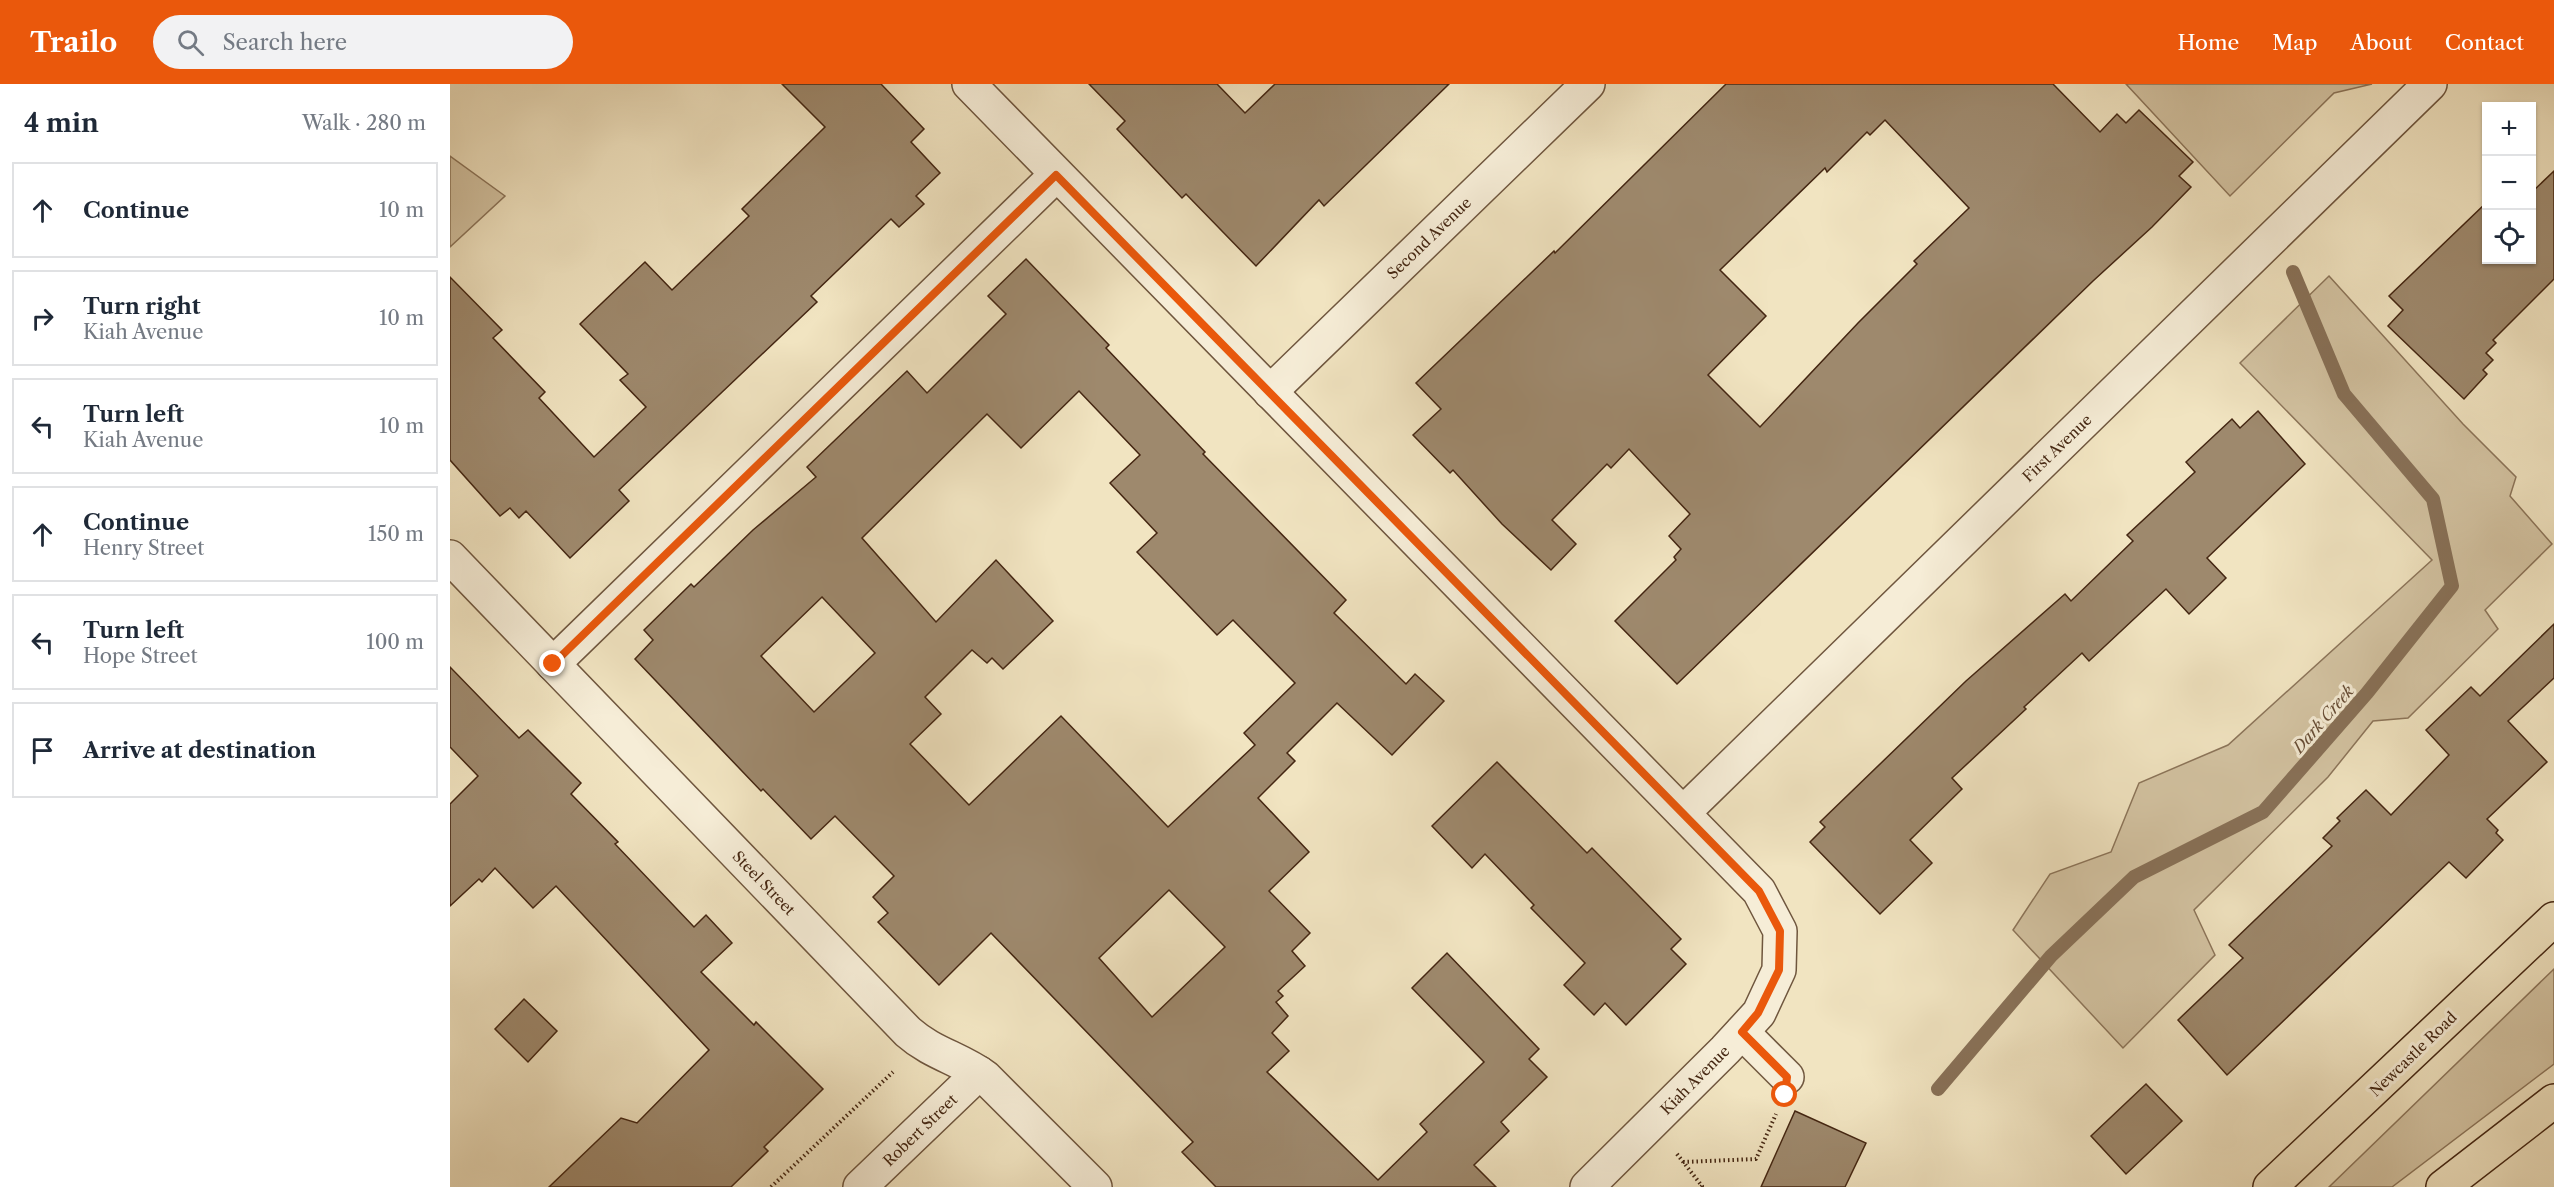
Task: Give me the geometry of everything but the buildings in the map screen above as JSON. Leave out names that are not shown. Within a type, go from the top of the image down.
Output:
[{"type":"highway","name":"Newcastle Road","points":[[2270,1187],[2554,919]]},
{"type":"highway","points":[[2443,1187],[2554,1101]]},
{"type":"street","name":"Kiah Avenue","points":[[969,84],[1759,891],[1780,931],[1779,970],[1758,1013],[1742,1032],[1587,1187]]},
{"type":"street","name":"Second Avenue","points":[[1270,392],[1588,84]]},
{"type":"street","name":"First Avenue","points":[[1683,813],[2430,84]]},
{"type":"street","points":[[553,664],[1056,175]]},
{"type":"street","name":"Steel Street","points":[[450,557],[920,1043],[979,1072],[1095,1187]]},
{"type":"street","points":[[1742,1032],[1787,1077]]},
{"type":"street","name":"Robert Street","points":[[860,1187],[979,1072]]},
{"type":"path","points":[[771,1187],[920,1043]]},
{"type":"path","points":[[1683,1162],[1756,1159],[1785,1095],[1787,1077]]},
{"type":"shaded area","points":[[2126,84],[2372,84],[2334,93],[2230,196]]},
{"type":"shaded area","points":[[450,156],[505,196],[450,247]]},
{"type":"shaded area","points":[[2329,276],[2463,424],[2516,477],[2510,496],[2552,544],[2485,610],[2498,629],[2408,718],[2373,721],[2328,777],[2194,910],[2215,955],[2123,1048],[2013,930],[2050,874],[2111,852],[2139,783],[2228,745],[2432,560],[2240,363]]},
{"type":"shaded area","points":[[2554,969],[2554,1064],[2392,1187],[2329,1187]]},
{"type":"waterway","name":"Dark Creek","points":[[1938,1089],[2051,956],[2134,877],[2263,812],[2367,693],[2452,586],[2433,499],[2344,394],[2293,272]]},
{"type":"route","points":[[553,664],[1056,175],[1759,891],[1780,931],[1779,970],[1758,1013],[1742,1032],[1787,1077],[1785,1095]]}]
